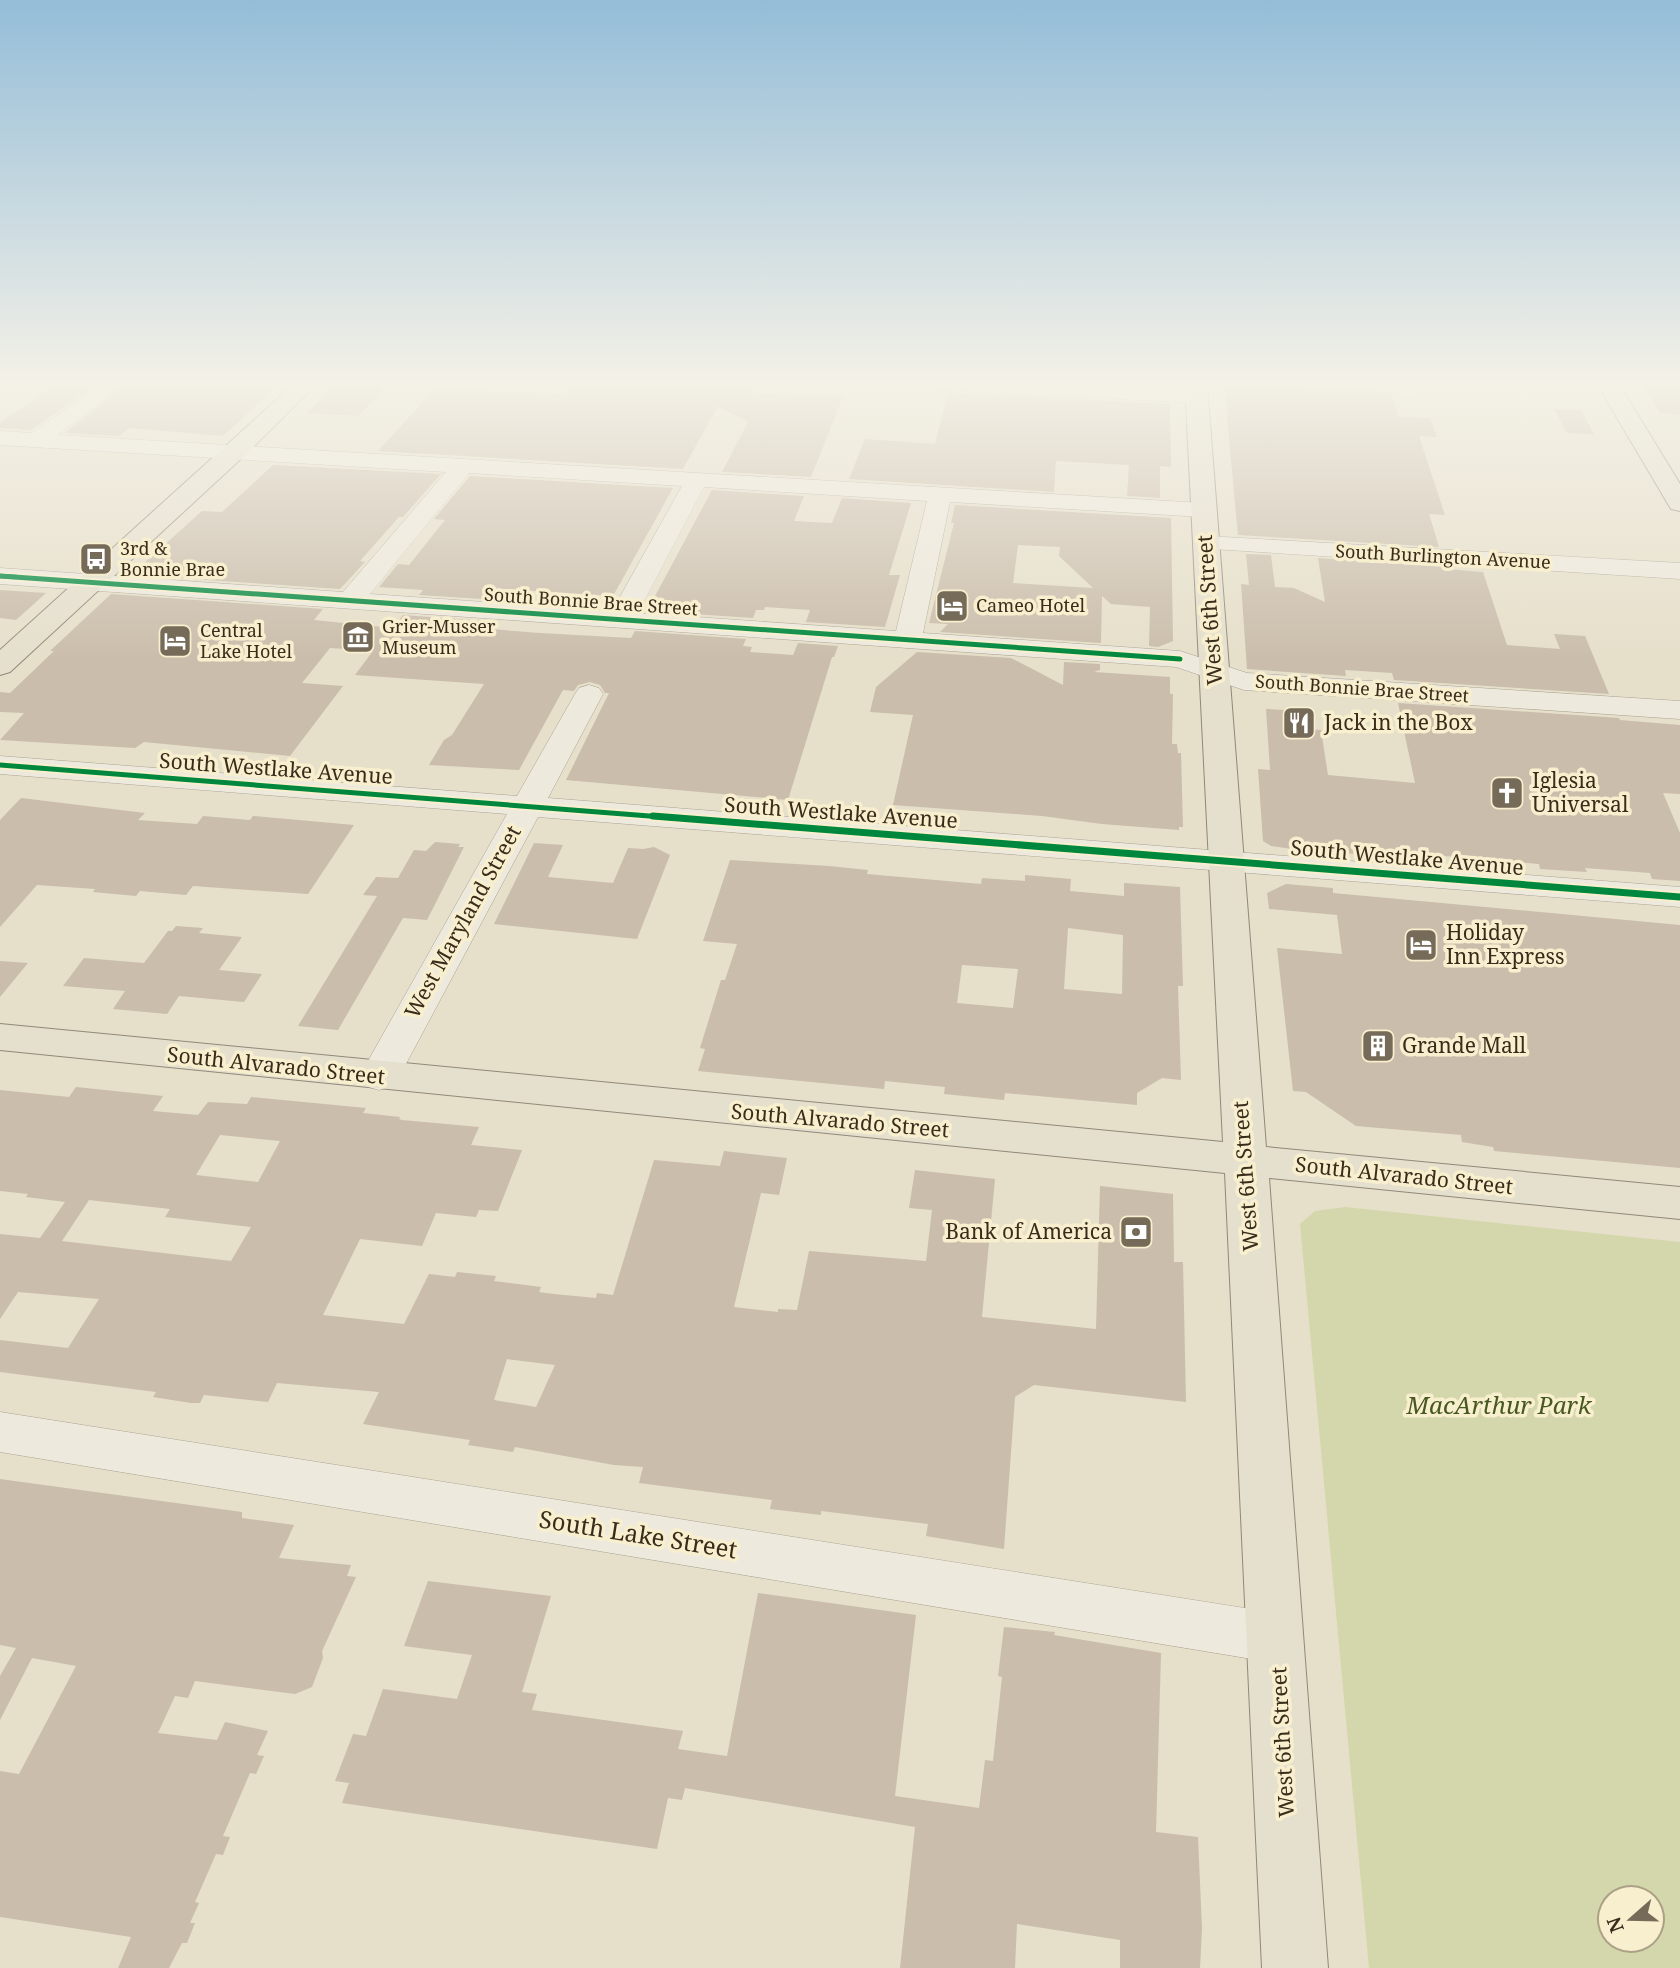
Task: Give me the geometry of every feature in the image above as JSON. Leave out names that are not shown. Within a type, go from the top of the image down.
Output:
[{"type":"main road","points":[[0,666],[210,476]]},
{"type":"main road","name":"West 6th Street","points":[[1201,476],[1295,1968]]},
{"type":"main road","points":[[1663,476],[1680,504]]},
{"type":"main road","name":"South Alvarado Street","points":[[0,1037],[379,1077],[1680,1203]]},
{"type":"street","points":[[351,600],[455,476]]},
{"type":"street","points":[[640,476],[1203,510]]},
{"type":"street","points":[[621,619],[697,479]]},
{"type":"street","points":[[908,640],[940,494]]},
{"type":"street","name":"South Burlington Avenue","points":[[1206,543],[1680,571]]},
{"type":"street","name":"South Bonnie Brae Street","points":[[0,576],[1180,659],[1244,681],[1680,710]]},
{"type":"street","name":"West Maryland Street","points":[[379,1077],[589,694]]},
{"type":"street","name":"South Westlake Avenue","points":[[0,765],[1680,897]]},
{"type":"street","name":"South Lake Street","points":[[0,1432],[1276,1638]]},
{"type":"green space","name":"MacArthur Park","points":[[1345,1207],[1680,1242],[1680,1968],[1369,1968],[1300,1224],[1315,1211]]},
{"type":"building","points":[[261,476],[439,476],[360,561],[365,562],[340,589],[131,575],[202,511],[222,512]]},
{"type":"building","points":[[470,476],[673,488],[613,596],[506,589],[498,600],[419,595],[423,590],[379,587],[398,564],[409,565],[445,520],[434,519]]},
{"type":"building","points":[[850,476],[1055,476],[1054,492],[849,479]]},
{"type":"building","points":[[1128,476],[1160,476],[1160,498],[1127,496]]},
{"type":"building","points":[[1233,476],[1432,476],[1445,515],[1429,514],[1439,547],[1238,535]]},
{"type":"building","points":[[712,490],[804,496],[794,521],[832,523],[842,498],[911,503],[889,575],[900,575],[885,627],[806,622],[810,610],[765,607],[764,610],[756,610],[753,618],[647,611]]},
{"type":"building","points":[[955,505],[1171,518],[1173,641],[1158,647],[1149,646],[1150,607],[1111,604],[1102,596],[1101,643],[940,632],[948,624],[929,623],[954,523],[951,523]],"holes":[[[1018,545],[1060,547],[1059,556],[1093,588],[1013,583]]]},
{"type":"building","points":[[1246,554],[1271,555],[1275,587],[1294,588],[1325,602],[1318,558],[1483,572],[1507,645],[1560,649],[1554,634],[1585,636],[1609,694],[1394,680],[1392,673],[1345,670],[1346,676],[1247,669],[1241,584],[1249,585]]},
{"type":"building","points":[[0,590],[46,593],[16,620],[0,618]]},
{"type":"building","points":[[111,594],[323,609],[314,620],[393,628],[403,615],[484,621],[478,628],[540,633],[631,638],[635,631],[746,639],[743,646],[752,647],[750,652],[793,655],[798,643],[838,646],[832,657],[788,800],[566,780],[609,693],[605,693],[600,685],[590,682],[578,685],[574,691],[563,690],[519,770],[429,765],[444,740],[452,735],[484,684],[355,675],[373,651],[330,648],[302,683],[343,686],[290,756],[144,742],[135,748],[0,740],[24,713],[0,712],[0,692],[10,693]]},
{"type":"building","points":[[917,652],[1011,658],[1063,685],[1064,662],[1100,664],[1100,670],[1094,672],[1170,677],[1170,694],[1173,694],[1172,744],[1177,744],[1178,753],[1181,753],[1183,827],[1179,827],[1179,830],[893,805],[913,715],[870,712],[876,687]]},
{"type":"building","points":[[1398,703],[1619,718],[1680,725],[1680,794],[1663,793],[1680,833],[1680,881],[1652,879],[1650,873],[1585,868],[1587,872],[1540,869],[1539,864],[1421,854],[1405,856],[1314,852],[1271,846],[1263,841],[1258,769],[1270,770],[1266,709],[1301,711],[1303,729],[1321,730],[1328,775],[1415,783]]},
{"type":"building","points":[[21,798],[145,813],[138,820],[197,824],[203,816],[250,820],[253,816],[354,825],[308,894],[193,886],[186,895],[140,891],[136,896],[93,892],[95,889],[37,885],[0,927],[0,820]]},
{"type":"building","points":[[435,842],[460,844],[458,847],[464,847],[427,920],[403,918],[338,1030],[298,1026],[377,896],[363,895],[376,877],[398,878],[414,850],[426,851]]},
{"type":"building","points":[[534,843],[563,845],[548,877],[613,883],[628,848],[654,847],[670,855],[637,939],[494,924]]},
{"type":"building","points":[[730,860],[829,866],[868,870],[867,874],[981,884],[982,878],[1025,881],[1025,875],[1071,879],[1070,891],[1124,896],[1124,883],[1180,887],[1183,986],[1178,986],[1181,1080],[1162,1078],[1137,1093],[1137,1105],[1005,1093],[1004,1100],[944,1094],[945,1087],[885,1081],[884,1089],[698,1071],[705,1049],[700,1048],[721,980],[725,980],[737,944],[703,941]],"holes":[[[1068,928],[1123,935],[1122,994],[1064,989]],[[962,965],[1018,969],[1013,1008],[957,1003]]]},
{"type":"building","points":[[1286,884],[1333,888],[1333,893],[1680,925],[1680,1168],[1494,1151],[1493,1147],[1462,1142],[1461,1135],[1356,1126],[1306,1092],[1293,1091],[1277,948],[1342,954],[1337,915],[1269,909],[1267,893]]},
{"type":"building","points":[[176,926],[203,928],[199,933],[242,937],[219,970],[262,974],[244,1002],[179,996],[167,1014],[113,1009],[125,991],[63,986],[84,958],[144,963],[168,931],[172,931]]},
{"type":"building","points":[[0,961],[28,963],[0,997]]},
{"type":"building","points":[[76,1087],[163,1096],[153,1111],[198,1115],[208,1102],[247,1104],[251,1097],[366,1108],[363,1113],[400,1117],[402,1120],[479,1127],[471,1145],[522,1150],[498,1211],[479,1210],[476,1217],[436,1213],[422,1246],[360,1239],[323,1315],[404,1324],[429,1274],[455,1277],[457,1272],[496,1276],[494,1281],[541,1287],[539,1292],[554,1294],[596,1298],[597,1293],[613,1295],[654,1160],[720,1166],[724,1151],[787,1158],[779,1195],[761,1193],[734,1307],[778,1312],[778,1309],[797,1310],[809,1251],[926,1261],[932,1210],[909,1208],[915,1170],[995,1179],[982,1317],[1096,1329],[1100,1186],[1173,1194],[1174,1262],[1183,1262],[1186,1402],[1034,1385],[1015,1397],[1004,1549],[926,1536],[928,1524],[821,1511],[821,1515],[770,1509],[772,1500],[639,1483],[643,1467],[614,1465],[515,1447],[513,1452],[468,1445],[470,1440],[363,1424],[379,1392],[277,1383],[268,1402],[204,1395],[200,1403],[191,1403],[153,1397],[156,1392],[0,1372],[0,1340],[68,1348],[99,1299],[18,1292],[0,1319],[0,1234],[40,1238],[65,1202],[0,1191],[0,1090],[69,1097]],"holes":[[[220,1135],[280,1141],[258,1182],[196,1175]],[[89,1200],[170,1209],[165,1217],[251,1227],[231,1261],[62,1241]],[[507,1359],[555,1365],[536,1407],[494,1400]]]},
{"type":"building","points":[[0,1479],[242,1512],[242,1518],[294,1525],[279,1558],[351,1565],[347,1576],[356,1577],[322,1651],[323,1658],[312,1687],[295,1694],[195,1681],[188,1698],[175,1696],[158,1733],[217,1740],[225,1722],[268,1731],[257,1755],[264,1756],[256,1774],[250,1773],[223,1836],[230,1837],[223,1855],[216,1854],[195,1902],[199,1903],[190,1923],[195,1923],[187,1943],[182,1943],[169,1968],[118,1968],[131,1937],[0,1917],[0,1771],[19,1774],[76,1666],[32,1658],[0,1720],[0,1676],[16,1648],[0,1645]]},
{"type":"building","points":[[428,1581],[551,1596],[522,1692],[537,1694],[532,1710],[683,1731],[678,1749],[727,1756],[758,1593],[916,1615],[895,1796],[979,1808],[985,1760],[993,1761],[1004,1627],[1055,1632],[1054,1635],[1161,1653],[1156,1832],[1198,1837],[1202,1929],[1200,1968],[1120,1968],[1120,1940],[1017,1924],[1015,1968],[900,1968],[915,1827],[685,1788],[682,1800],[668,1798],[657,1849],[342,1803],[349,1783],[335,1781],[353,1734],[366,1736],[383,1689],[457,1699],[472,1655],[404,1646]]},
{"type":"cycle path","points":[[0,576],[1180,659]]},
{"type":"cycle path","points":[[0,765],[1680,897]]},
{"type":"place","name":"3rd & Bonnie Brae","points":[[96,559]]},
{"type":"place","name":"Cameo Hotel","points":[[952,606]]},
{"type":"place","name":"Grier-Musser Museum","points":[[358,637]]},
{"type":"place","name":"Central Lake Hotel","points":[[175,641]]},
{"type":"place","name":"Jack in the Box","points":[[1299,723]]},
{"type":"place","name":"Iglesia Universal","points":[[1507,793]]},
{"type":"place","name":"Holiday Inn Express","points":[[1421,945]]},
{"type":"place","name":"Grande Mall","points":[[1378,1046]]},
{"type":"place","name":"Bank of America","points":[[1136,1232]]}]
